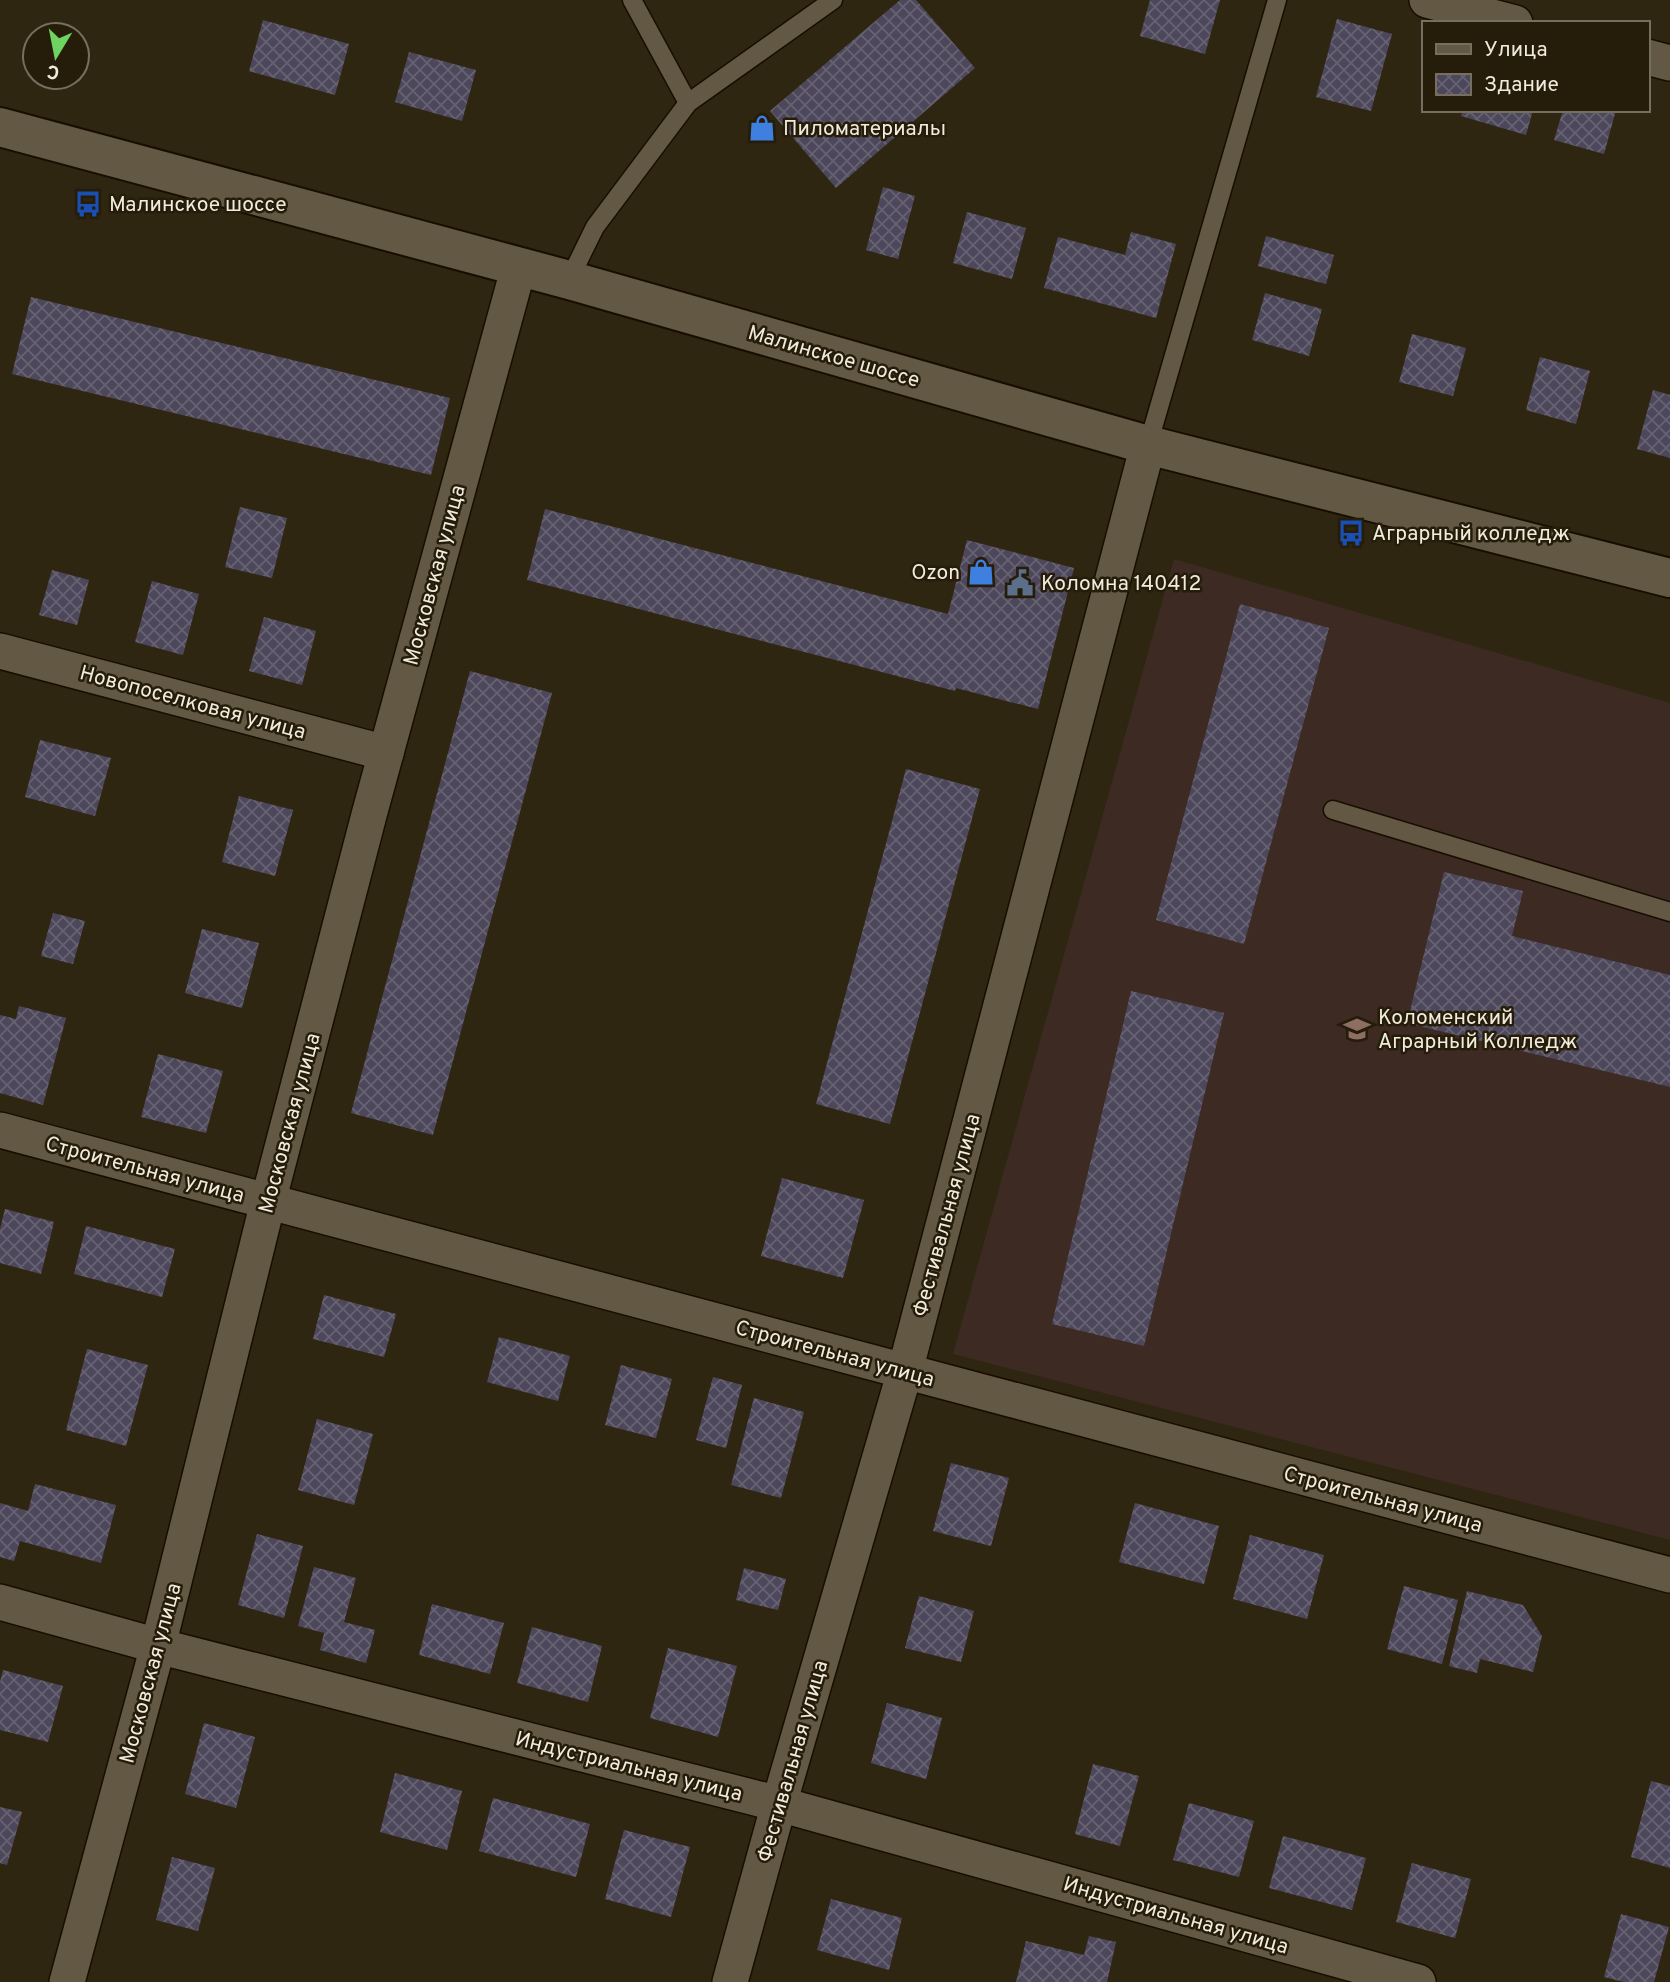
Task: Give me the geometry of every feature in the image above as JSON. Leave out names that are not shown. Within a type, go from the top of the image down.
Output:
[{"type":"main road","name":"Малинское шоссе","points":[[0,127],[569,280],[1148,445],[1670,578]]},
{"type":"street","points":[[1427,0],[1507,21]]},
{"type":"street","points":[[1649,58],[1670,63]]},
{"type":"street","name":"Московская улица","points":[[67,1982],[158,1646],[268,1202],[386,753],[519,267]]},
{"type":"street","name":"Фестивальная улица","points":[[730,1982],[905,1371],[1148,445]]},
{"type":"street","name":"Новопоселковая улица","points":[[0,650],[386,753]]},
{"type":"street","name":"Строительная улица","points":[[0,1130],[1670,1575]]},
{"type":"street","name":"Индустриальная улица","points":[[0,1602],[158,1646],[779,1804],[1418,1982]]},
{"type":"lane","points":[[632,0],[688,103]]},
{"type":"lane","points":[[569,280],[595,227],[688,103],[833,0]]},
{"type":"lane","points":[[1148,445],[1277,0]]},
{"type":"lane","points":[[1333,810],[1670,912]]},
{"type":"shaded area","name":"Коломенский Аграрный Колледж","points":[[1174,559],[1670,703],[1670,1540],[953,1354]]},
{"type":"building","points":[[900,0],[916,0],[975,68],[836,188],[770,111]]},
{"type":"building","points":[[1150,0],[1220,0],[1205,54],[1140,36]]},
{"type":"building","points":[[1337,19],[1392,34],[1371,111],[1316,97]]},
{"type":"building","points":[[263,20],[349,44],[335,95],[249,71]]},
{"type":"building","points":[[409,52],[476,70],[462,121],[395,102]]},
{"type":"building","points":[[1462,112],[1532,112],[1526,135],[1461,116]]},
{"type":"building","points":[[1562,112],[1615,112],[1604,154],[1554,140]]},
{"type":"building","points":[[883,187],[915,196],[898,259],[866,250]]},
{"type":"building","points":[[967,212],[1026,228],[1012,279],[953,263]]},
{"type":"building","points":[[1131,232],[1176,244],[1156,318],[1044,288],[1058,237],[1125,255]]},
{"type":"building","points":[[1266,236],[1334,255],[1326,284],[1258,266]]},
{"type":"building","points":[[1265,293],[1322,309],[1309,356],[1252,340]]},
{"type":"building","points":[[31,297],[450,398],[431,475],[12,374]]},
{"type":"building","points":[[1412,334],[1466,348],[1453,396],[1399,382]]},
{"type":"building","points":[[1540,357],[1590,371],[1576,424],[1526,410]]},
{"type":"building","points":[[1653,390],[1670,395],[1670,458],[1637,449]]},
{"type":"building","points":[[240,507],[287,518],[272,578],[225,567]]},
{"type":"building","points":[[545,509],[948,614],[967,540],[1074,568],[1038,709],[956,688],[955,691],[527,580]]},
{"type":"building","points":[[52,570],[89,580],[77,625],[39,615]]},
{"type":"building","points":[[152,581],[199,594],[183,655],[135,642]]},
{"type":"building","points":[[1240,604],[1329,628],[1244,944],[1156,920]]},
{"type":"building","points":[[264,617],[316,631],[302,685],[249,671]]},
{"type":"building","points":[[470,671],[552,693],[433,1135],[351,1113]]},
{"type":"building","points":[[40,740],[111,758],[95,816],[25,797]]},
{"type":"building","points":[[906,769],[980,789],[890,1124],[816,1104]]},
{"type":"building","points":[[239,796],[293,810],[275,876],[222,862]]},
{"type":"building","points":[[1444,872],[1523,891],[1512,936],[1670,975],[1670,1087],[1407,1023]]},
{"type":"building","points":[[53,913],[85,921],[73,964],[41,956]]},
{"type":"building","points":[[202,929],[259,943],[242,1008],[185,993]]},
{"type":"building","points":[[1131,991],[1224,1013],[1144,1346],[1052,1324]]},
{"type":"building","points":[[19,1006],[66,1018],[43,1105],[0,1093],[0,1015],[16,1019]]},
{"type":"building","points":[[158,1054],[223,1071],[206,1133],[141,1117]]},
{"type":"building","points":[[782,1178],[864,1200],[843,1278],[761,1256]]},
{"type":"building","points":[[5,1209],[54,1222],[41,1274],[0,1263],[0,1229]]},
{"type":"building","points":[[86,1226],[175,1249],[162,1297],[74,1274]]},
{"type":"building","points":[[324,1295],[396,1314],[384,1357],[313,1339]]},
{"type":"building","points":[[499,1337],[570,1356],[558,1401],[487,1382]]},
{"type":"building","points":[[87,1349],[148,1365],[126,1446],[66,1430]]},
{"type":"building","points":[[621,1365],[672,1379],[656,1438],[605,1425]]},
{"type":"building","points":[[713,1377],[742,1385],[726,1448],[696,1440]]},
{"type":"building","points":[[754,1398],[804,1412],[781,1498],[731,1485]]},
{"type":"building","points":[[317,1419],[373,1434],[354,1505],[298,1490]]},
{"type":"building","points":[[951,1463],[1009,1478],[991,1546],[933,1531]]},
{"type":"building","points":[[35,1484],[116,1505],[101,1563],[20,1541],[14,1561],[0,1557],[0,1503],[28,1511]]},
{"type":"building","points":[[1135,1503],[1219,1526],[1204,1584],[1119,1562]]},
{"type":"building","points":[[257,1534],[303,1546],[284,1618],[238,1605]]},
{"type":"building","points":[[1250,1535],[1324,1555],[1307,1619],[1233,1599]]},
{"type":"building","points":[[314,1567],[356,1578],[344,1622],[375,1630],[366,1663],[320,1650],[324,1633],[298,1626]]},
{"type":"building","points":[[744,1568],[786,1579],[778,1610],[736,1600]]},
{"type":"building","points":[[1404,1586],[1458,1600],[1442,1664],[1387,1649]]},
{"type":"building","points":[[1467,1591],[1523,1605],[1542,1636],[1533,1672],[1480,1659],[1477,1673],[1449,1666]]},
{"type":"building","points":[[919,1596],[974,1611],[961,1662],[905,1648]]},
{"type":"building","points":[[432,1604],[504,1623],[490,1674],[419,1655]]},
{"type":"building","points":[[532,1627],[602,1646],[588,1702],[517,1683]]},
{"type":"building","points":[[668,1648],[737,1666],[718,1737],[650,1718]]},
{"type":"building","points":[[3,1670],[63,1686],[48,1742],[0,1730],[0,1682]]},
{"type":"building","points":[[887,1703],[942,1718],[926,1779],[871,1763]]},
{"type":"building","points":[[204,1723],[255,1737],[236,1808],[185,1794]]},
{"type":"building","points":[[1093,1764],[1139,1776],[1120,1846],[1075,1834]]},
{"type":"building","points":[[395,1773],[462,1791],[447,1850],[380,1832]]},
{"type":"building","points":[[1651,1781],[1670,1786],[1670,1868],[1631,1857]]},
{"type":"building","points":[[493,1798],[590,1824],[576,1877],[479,1851]]},
{"type":"building","points":[[1189,1803],[1254,1821],[1239,1877],[1173,1860]]},
{"type":"building","points":[[0,1807],[22,1812],[7,1865],[0,1863]]},
{"type":"building","points":[[624,1830],[690,1847],[671,1917],[605,1899]]},
{"type":"building","points":[[1283,1836],[1366,1858],[1352,1910],[1269,1888]]},
{"type":"building","points":[[172,1857],[215,1868],[198,1931],[156,1920]]},
{"type":"building","points":[[1412,1863],[1471,1879],[1455,1938],[1396,1922]]},
{"type":"building","points":[[831,1899],[902,1918],[889,1970],[817,1950]]},
{"type":"building","points":[[1621,1914],[1669,1927],[1654,1982],[1624,1982],[1604,1977]]},
{"type":"building","points":[[1089,1936],[1116,1942],[1107,1982],[1016,1982],[1026,1941],[1084,1955]]},
{"type":"place","name":"Пиломатериалы","points":[[762,128]]},
{"type":"place","name":"Малинское шоссе","points":[[88,204]]},
{"type":"place","name":"Аграрный колледж","points":[[1351,533]]},
{"type":"place","name":"Ozon","points":[[981,572]]},
{"type":"place","name":"Коломна 140412","points":[[1020,583]]},
{"type":"place","name":"Коломенский Аграрный Колледж","points":[[1357,1029]]}]
